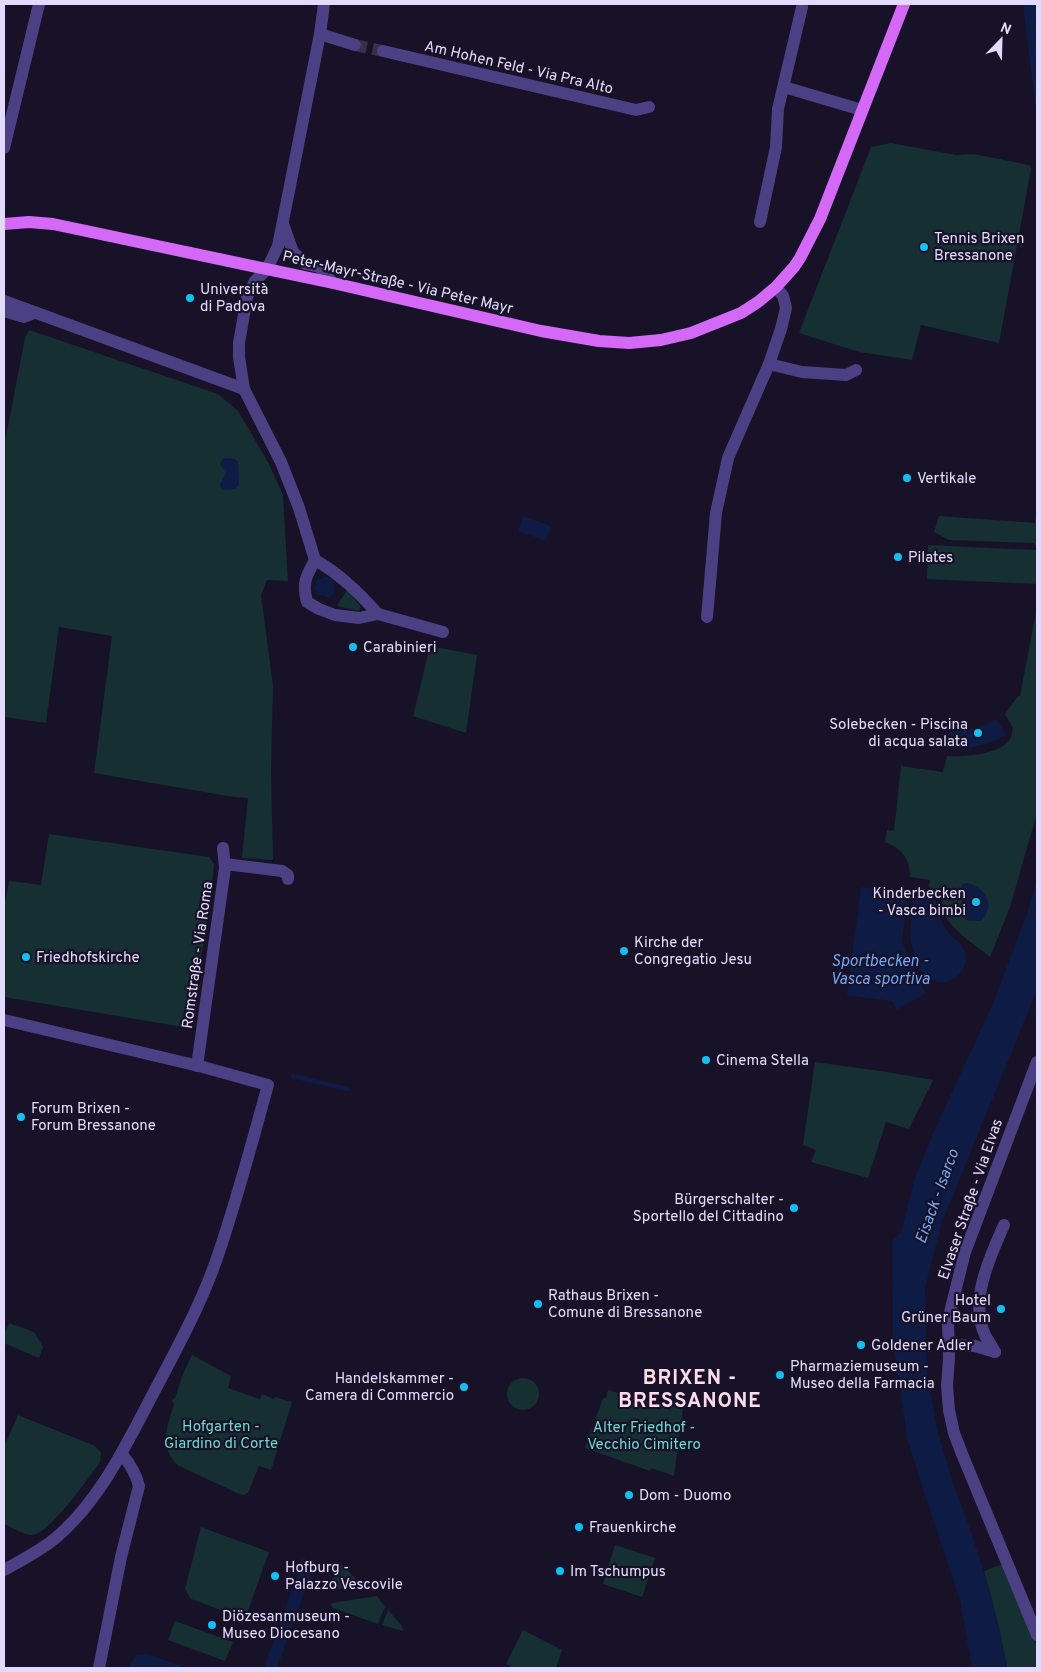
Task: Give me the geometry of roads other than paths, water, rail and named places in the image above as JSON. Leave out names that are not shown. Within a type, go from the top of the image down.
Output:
[{"type":"main road","name":"Peter-Mayr-Straße - Via Peter Mayr","points":[[4,224],[28,222],[53,224],[333,283],[541,331],[599,341],[662,340],[697,331],[741,313],[776,288],[794,267],[816,231],[904,4]]},
{"type":"street","points":[[4,148],[39,4]]},
{"type":"street","points":[[324,4],[320,34],[278,246],[267,269],[255,281],[247,297],[239,343],[240,365],[244,389],[281,462],[299,508],[315,560],[330,568],[344,579],[378,614]]},
{"type":"street","points":[[760,222],[776,148],[778,109],[802,7]]},
{"type":"street","points":[[320,34],[355,45]]},
{"type":"street","name":"Am Hohen Feld - Via Pra Alto","points":[[383,51],[636,110],[649,107]]},
{"type":"street","points":[[784,87],[862,110]]},
{"type":"street","points":[[283,223],[293,252],[299,260],[319,267],[333,283]]},
{"type":"street","points":[[707,617],[719,494],[731,449],[769,364],[786,308],[783,296],[776,288]]},
{"type":"street","points":[[4,301],[244,389]]},
{"type":"street","points":[[4,311],[24,317],[35,312]]},
{"type":"street","points":[[769,364],[802,372],[846,375],[856,370]]},
{"type":"street","points":[[315,560],[306,577],[304,590],[307,602],[319,609],[359,618],[378,614],[443,632]]},
{"type":"street","name":"Romstraße - Via Roma","points":[[197,1066],[216,938],[225,864],[224,848]]},
{"type":"street","points":[[225,864],[282,871],[288,875],[288,879]]},
{"type":"street","points":[[4,1020],[268,1085],[218,1257],[193,1314],[122,1454],[95,1494],[73,1521],[43,1547],[4,1570]]},
{"type":"street","name":"Elvaser Straße - Via Elvas","points":[[1036,1068],[965,1252],[950,1308],[947,1386],[949,1410],[954,1433],[1037,1635]]},
{"type":"street","points":[[948,1345],[975,1346],[995,1352],[985,1334],[980,1314],[982,1279],[1004,1225]]},
{"type":"street","points":[[99,1668],[121,1557],[139,1486],[134,1470],[122,1454]]},
{"type":"water","points":[[1024,4],[1037,4],[1037,119],[1024,13]]},
{"type":"water","points":[[225,458],[235,459],[238,462],[239,485],[235,489],[222,489],[220,485],[226,473],[220,464]]},
{"type":"water","points":[[523,516],[551,526],[546,541],[518,531]]},
{"type":"water","points":[[325,576],[335,582],[335,592],[328,598],[318,595],[314,589],[317,579],[322,579]]},
{"type":"water","name":"Solebecken - Piscina di acqua salata","points":[[997,719],[1006,735],[978,746],[948,749],[950,730],[953,730],[954,721],[963,721],[963,731],[985,725]]},
{"type":"water","name":"Eisack - Isarco","points":[[1037,880],[1037,990],[942,1222],[925,1288],[927,1375],[937,1429],[952,1480],[990,1591],[1007,1668],[972,1668],[960,1600],[908,1441],[893,1341],[892,1241],[901,1232],[915,1178],[936,1127],[992,1006],[1027,914]]},
{"type":"water","name":"Kinderbecken - Vasca bimbi","points":[[967,883],[979,889],[987,898],[988,909],[981,921],[969,921],[962,915],[963,901],[961,888],[963,884]]},
{"type":"water","name":"Sportbecken - Vasca sportiva","points":[[861,887],[908,893],[902,941],[912,968],[926,993],[897,1010],[892,1001],[847,995]]},
{"type":"water","points":[[914,895],[927,896],[935,900],[945,928],[964,949],[966,960],[964,968],[954,979],[947,982],[933,981],[923,973],[918,964],[910,935]]},
{"type":"water","points":[[303,1558],[315,1562],[277,1668],[264,1668]]},
{"type":"water","points":[[145,1653],[186,1668],[127,1668],[137,1654]]},
{"type":"waterway","points":[[293,1076],[347,1089]]},
{"type":"tunnel","points":[[355,45],[383,51]]},
{"type":"place","name":"Tennis Brixen Bressanone","points":[[924,247]]},
{"type":"place","name":"Università di Padova","points":[[190,298]]},
{"type":"place","name":"Vertikale","points":[[907,478]]},
{"type":"place","name":"Pilates","points":[[898,557]]},
{"type":"place","name":"Carabinieri","points":[[353,647]]},
{"type":"place","name":"Solebecken - Piscina di acqua salata","points":[[978,733]]},
{"type":"place","name":"Kinderbecken - Vasca bimbi","points":[[976,902]]},
{"type":"place","name":"Kirche der Congregatio Jesu","points":[[624,951]]},
{"type":"place","name":"Friedhofskirche","points":[[26,957]]},
{"type":"place","name":"Cinema Stella","points":[[706,1060]]},
{"type":"place","name":"Forum Brixen - Forum Bressanone","points":[[21,1117]]},
{"type":"place","name":"Bürgerschalter - Sportello del Cittadino","points":[[794,1208]]},
{"type":"place","name":"Rathaus Brixen - Comune di Bressanone","points":[[538,1304]]},
{"type":"place","name":"Hotel Grüner Baum","points":[[1001,1309]]},
{"type":"place","name":"Goldener Adler","points":[[861,1345]]},
{"type":"place","name":"Pharmaziemuseum - Museo della Farmacia","points":[[780,1375]]},
{"type":"place","name":"Handelskammer - Camera di Commercio","points":[[464,1387]]},
{"type":"place","name":"Dom - Duomo","points":[[629,1495]]},
{"type":"place","name":"Frauenkirche","points":[[579,1527]]},
{"type":"place","name":"Im Tschumpus","points":[[560,1571]]},
{"type":"place","name":"Hofburg - Palazzo Vescovile","points":[[275,1576]]},
{"type":"place","name":"Diözesanmuseum - Museo Diocesano","points":[[212,1625]]},
{"type":"district","name":"BRIXEN - BRESSANONE","points":[[690,1388]]},
{"type":"park label","name":"Hofgarten - Giardino di Corte","points":[[221,1434]]},
{"type":"park label","name":"Alter Friedhof - Vecchio Cimitero","points":[[644,1436]]}]
